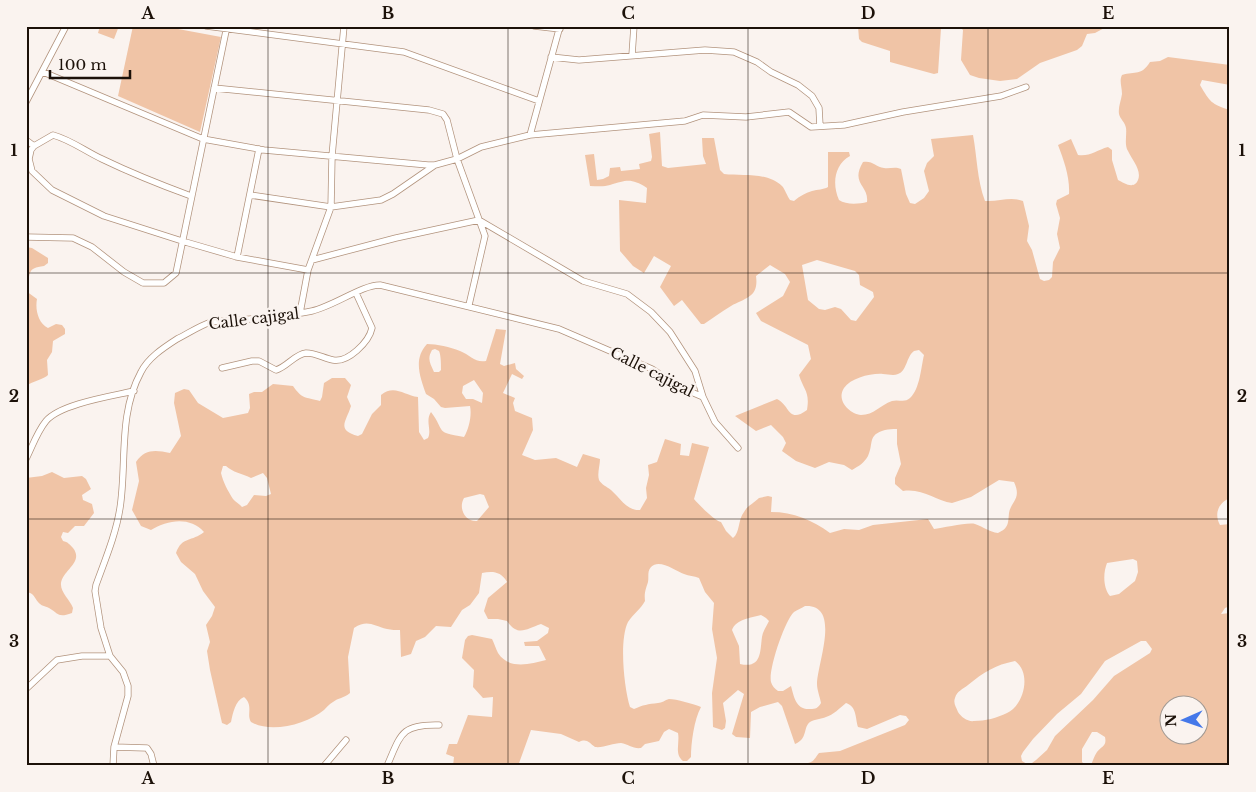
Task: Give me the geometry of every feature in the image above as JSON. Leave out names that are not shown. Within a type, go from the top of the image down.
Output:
[{"type":"street","points":[[26,102],[66,26]]},
{"type":"street","points":[[206,26],[404,52],[539,100]]},
{"type":"street","points":[[300,313],[308,270],[331,207],[336,100],[344,26]]},
{"type":"street","points":[[530,135],[560,28],[534,26]]},
{"type":"street","points":[[632,55],[634,26]]},
{"type":"street","points":[[26,237],[73,238],[92,247],[124,272],[144,283],[164,283],[176,274],[226,28]]},
{"type":"street","points":[[551,57],[579,60],[705,50],[734,52],[798,84],[812,96],[819,108],[820,126]]},
{"type":"street","points":[[43,72],[203,139],[259,149],[435,165]]},
{"type":"street","points":[[250,195],[331,207],[381,200],[435,165],[481,147],[530,135],[685,121],[703,115],[746,117],[789,112],[810,127],[844,126],[903,112],[1001,96],[1026,87]]},
{"type":"street","points":[[214,88],[429,110],[443,114],[447,120],[457,158],[485,236],[469,305]]},
{"type":"street","points":[[191,196],[141,177],[98,157],[66,138],[53,135],[34,146],[31,150],[29,159],[32,170],[52,190],[104,216],[237,257],[308,270]]},
{"type":"street","points":[[26,140],[34,146]]},
{"type":"street","points":[[237,257],[259,149]]},
{"type":"street","points":[[312,260],[396,238],[479,220],[583,281],[627,294],[651,312],[670,332],[695,372],[703,397]]},
{"type":"street","name":"Calle cajigal","points":[[113,766],[114,747],[128,696],[128,686],[123,672],[110,656],[101,628],[96,585],[120,509],[128,409],[141,372],[156,354],[166,346],[201,326],[212,322],[300,313],[330,306],[372,285],[380,285],[469,305],[559,329],[652,369],[678,386],[703,397],[715,422],[738,448]]},
{"type":"street","points":[[222,368],[258,361],[276,370],[290,363],[296,356],[305,353],[316,354],[334,360],[347,358],[366,340],[372,328],[356,293]]},
{"type":"street","points":[[26,459],[47,420],[58,413],[71,406],[134,391]]},
{"type":"street","points":[[26,689],[56,660],[82,656],[110,656]]},
{"type":"street","points":[[387,766],[401,734],[411,727],[425,724],[439,725]]},
{"type":"street","points":[[324,766],[346,740]]},
{"type":"street","points":[[114,747],[147,748],[154,766]]},
{"type":"shaded area","points":[[100,26],[119,26],[114,39],[98,33]]},
{"type":"shaded area","points":[[133,26],[162,26],[221,37],[200,132],[118,96]]},
{"type":"shaded area","points":[[858,26],[943,26],[941,28],[938,73],[934,74],[890,62],[890,51],[862,42],[859,39]]},
{"type":"shaded area","points":[[959,26],[1108,26],[1095,33],[1087,34],[1082,46],[1077,50],[1040,63],[1017,79],[1000,81],[970,75],[961,60],[963,30]]},
{"type":"shaded area","points":[[1168,57],[1230,65],[1230,85],[1202,80],[1200,85],[1212,102],[1230,110],[1230,498],[1220,506],[1217,517],[1220,525],[1230,524],[1230,606],[1225,608],[1221,614],[1230,613],[1230,766],[1086,766],[786,766],[792,763],[811,762],[819,753],[840,751],[905,725],[909,720],[906,716],[900,715],[867,729],[858,727],[854,710],[846,703],[831,715],[810,722],[802,739],[795,744],[782,706],[778,702],[760,707],[751,712],[750,738],[736,737],[732,734],[744,694],[738,690],[723,703],[726,721],[725,728],[722,730],[713,727],[712,693],[717,658],[712,629],[714,603],[705,592],[699,578],[686,575],[663,564],[651,567],[645,601],[628,622],[625,630],[623,664],[630,707],[634,709],[661,703],[669,699],[701,707],[693,732],[691,757],[687,761],[683,761],[679,755],[678,733],[669,729],[664,732],[659,741],[645,744],[641,748],[621,743],[595,747],[586,741],[579,742],[561,734],[531,730],[518,766],[453,766],[454,757],[446,754],[449,744],[457,744],[468,715],[492,717],[493,697],[483,698],[473,687],[474,670],[462,658],[465,640],[468,636],[492,639],[498,653],[508,662],[514,664],[527,664],[546,660],[539,646],[525,646],[524,642],[537,641],[548,633],[549,628],[541,624],[519,630],[511,626],[507,621],[488,619],[484,611],[488,598],[507,582],[505,578],[493,572],[482,573],[479,593],[470,605],[462,610],[451,627],[436,626],[425,637],[416,641],[411,654],[401,657],[400,630],[370,624],[359,625],[354,628],[348,657],[350,693],[332,703],[317,715],[289,726],[259,726],[251,722],[249,704],[244,697],[236,704],[231,722],[227,725],[222,723],[207,651],[210,642],[206,625],[215,607],[203,591],[195,574],[181,562],[176,553],[181,544],[204,532],[192,524],[178,521],[164,524],[151,530],[141,526],[132,510],[139,481],[136,462],[147,453],[160,451],[170,453],[181,436],[174,403],[175,393],[184,389],[189,390],[198,403],[223,418],[248,413],[250,408],[249,394],[262,392],[273,384],[293,386],[307,398],[320,401],[324,383],[332,378],[345,378],[351,385],[347,397],[351,406],[344,425],[351,434],[358,436],[362,434],[372,414],[381,405],[381,395],[390,390],[395,390],[418,397],[419,432],[424,440],[429,435],[429,415],[431,412],[444,432],[464,437],[470,422],[470,406],[441,407],[426,394],[420,375],[420,356],[427,344],[431,344],[452,348],[476,360],[486,361],[496,329],[506,330],[500,364],[504,366],[515,363],[516,369],[524,376],[522,379],[512,374],[503,393],[515,398],[513,403],[515,411],[532,418],[533,430],[522,455],[535,460],[556,458],[577,467],[583,454],[600,459],[599,480],[624,503],[635,510],[640,510],[647,498],[648,465],[657,462],[665,439],[681,444],[680,455],[689,456],[692,443],[709,447],[694,499],[711,516],[721,522],[733,538],[737,533],[745,510],[759,498],[768,496],[772,497],[771,512],[787,513],[802,518],[830,533],[844,529],[859,530],[873,525],[928,519],[934,529],[961,524],[975,524],[998,533],[1007,525],[1010,509],[1017,492],[1014,482],[999,480],[971,497],[952,503],[917,491],[903,491],[895,484],[895,478],[901,464],[897,444],[897,429],[885,430],[876,434],[873,437],[868,456],[852,470],[844,465],[829,462],[815,468],[796,461],[782,451],[786,443],[783,437],[771,425],[756,431],[735,416],[777,399],[793,414],[801,414],[807,410],[807,395],[799,375],[811,359],[808,345],[761,321],[756,313],[783,296],[790,282],[785,274],[770,265],[756,276],[755,288],[750,296],[701,324],[682,300],[674,306],[660,287],[671,266],[654,256],[644,273],[633,266],[620,251],[619,200],[646,203],[647,188],[629,181],[605,186],[590,186],[585,155],[594,154],[597,180],[609,176],[610,168],[620,167],[621,171],[640,169],[639,164],[651,161],[649,134],[660,132],[662,166],[668,168],[706,164],[703,156],[702,138],[714,138],[720,170],[724,174],[769,178],[782,186],[790,200],[794,201],[814,190],[828,187],[828,152],[849,152],[850,156],[841,164],[836,175],[835,181],[839,200],[856,204],[867,202],[867,196],[858,175],[863,162],[866,162],[884,168],[901,169],[906,194],[910,203],[915,204],[924,198],[929,191],[924,171],[927,163],[934,156],[931,139],[973,135],[982,193],[985,201],[1014,199],[1023,201],[1029,226],[1027,241],[1032,250],[1040,279],[1044,281],[1052,277],[1053,262],[1060,248],[1057,234],[1060,218],[1056,204],[1057,200],[1069,194],[1068,175],[1058,145],[1071,139],[1078,155],[1089,154],[1108,147],[1112,150],[1112,160],[1118,180],[1134,185],[1138,180],[1139,173],[1127,149],[1126,128],[1119,114],[1122,94],[1121,77],[1122,75],[1141,71],[1150,62],[1160,61]],"holes":[[[817,260],[855,271],[859,275],[860,285],[873,292],[874,297],[856,321],[851,320],[841,309],[835,307],[825,310],[819,309],[808,300],[802,265]],[[432,350],[439,351],[441,357],[441,370],[439,372],[434,372],[430,363],[429,359]],[[919,350],[924,355],[918,384],[908,399],[892,401],[866,415],[856,414],[845,406],[842,393],[847,384],[873,374],[898,374],[903,370],[911,354]],[[474,380],[483,393],[482,403],[473,399],[466,399],[462,393],[463,386]],[[223,466],[251,478],[263,473],[267,478],[271,494],[266,496],[254,495],[247,505],[242,507],[233,499],[221,473]],[[480,494],[484,495],[489,507],[477,521],[473,521],[464,514],[462,502],[464,498]],[[1133,559],[1137,561],[1138,572],[1135,581],[1119,594],[1110,596],[1104,580],[1107,563]],[[805,606],[816,608],[822,615],[825,625],[825,637],[817,684],[821,703],[814,709],[805,709],[799,705],[791,686],[783,691],[778,691],[771,682],[772,667],[786,625],[794,612]],[[761,615],[769,621],[762,635],[758,658],[752,664],[740,664],[739,646],[732,630],[740,621]],[[1141,641],[1146,641],[1152,649],[1150,653],[1114,676],[1093,700],[1055,736],[1047,750],[1036,760],[1027,764],[1022,761],[1021,756],[1033,739],[1057,714],[1081,694],[1105,661]],[[1015,661],[1020,666],[1024,681],[1021,696],[1013,709],[995,718],[972,721],[965,719],[959,714],[954,702],[960,690],[979,676]],[[1092,732],[1097,732],[1105,737],[1105,744],[1096,754],[1091,765],[1086,766],[1082,762],[1082,749]]]},
{"type":"shaded area","points":[[26,247],[32,248],[48,258],[48,263],[32,270],[26,286]]},
{"type":"shaded area","points":[[26,291],[37,299],[36,307],[42,323],[48,328],[56,324],[62,325],[65,329],[65,334],[53,341],[52,352],[47,360],[48,375],[26,386]]},
{"type":"shaded area","points":[[52,472],[64,478],[82,476],[86,479],[91,489],[82,495],[83,500],[92,504],[94,513],[84,526],[75,526],[68,533],[63,532],[61,537],[76,553],[75,562],[61,583],[62,590],[73,608],[72,613],[64,615],[59,615],[40,604],[32,594],[26,592],[26,478],[42,476]]}]
